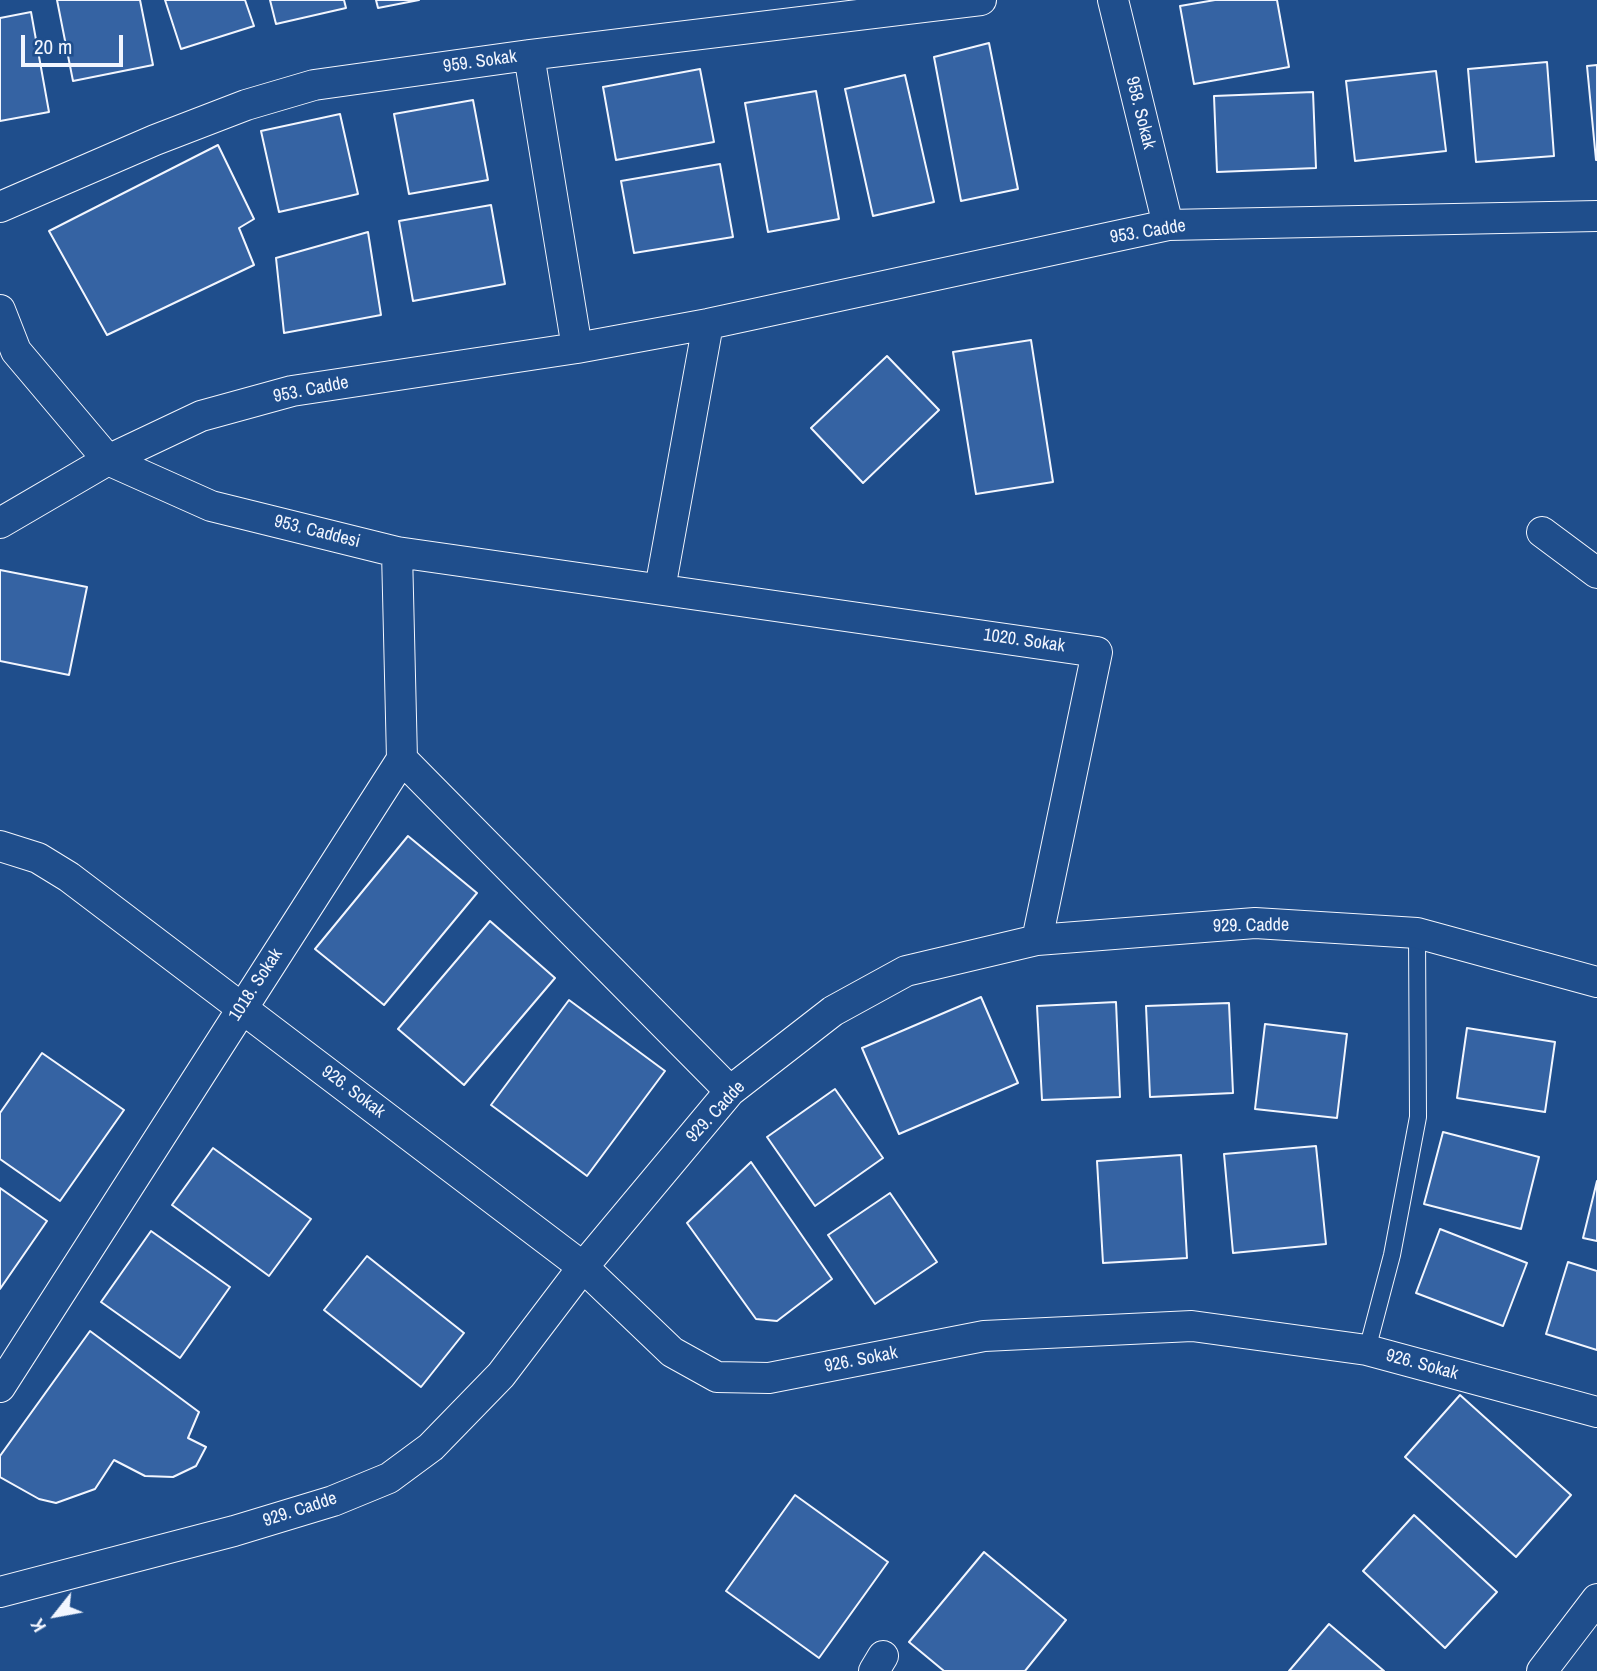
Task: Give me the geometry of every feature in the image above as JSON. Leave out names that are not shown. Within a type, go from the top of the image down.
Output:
[{"type":"street","name":"959. Sokak","points":[[0,206],[155,140],[246,105],[314,85],[529,55],[981,0]]},
{"type":"street","name":"958. Sokak","points":[[1112,0],[1168,225]]},
{"type":"street","points":[[529,55],[577,348]]},
{"type":"street","name":"953. Cadde","points":[[108,460],[201,416],[292,391],[577,348],[708,324],[1168,225],[1597,216]]},
{"type":"street","points":[[0,310],[16,351],[108,460],[0,523]]},
{"type":"street","points":[[660,589],[708,324]]},
{"type":"street","name":"953. Caddesi","points":[[108,460],[211,506],[397,552],[660,589]]},
{"type":"street","points":[[1542,532],[1597,573]]},
{"type":"street","points":[[397,552],[402,759],[730,1091]]},
{"type":"street","name":"1020. Sokak","points":[[660,589],[1097,652],[1037,940]]},
{"type":"street","name":"1018. Sokak","points":[[0,1387],[402,759]]},
{"type":"street","name":"926. Sokak","points":[[0,846],[38,858],[69,877],[583,1267],[672,1352],[717,1377],[769,1378],[985,1336],[1192,1326],[1367,1350],[1597,1412]]},
{"type":"street","name":"929. Cadde","points":[[0,1592],[234,1531],[332,1501],[389,1478],[431,1447],[501,1376],[583,1267],[730,1091],[833,1011],[906,971],[1037,940],[1255,923],[1417,933],[1597,982]]},
{"type":"street","points":[[1542,1671],[1597,1599]]},
{"type":"lane","points":[[1367,1350],[1392,1255],[1418,1117],[1417,933]]},
{"type":"building","points":[[57,0],[140,0],[153,65],[73,81]]},
{"type":"building","points":[[165,0],[245,0],[254,26],[181,49]]},
{"type":"building","points":[[270,0],[344,0],[346,8],[276,24]]},
{"type":"building","points":[[376,0],[419,0],[378,8]]},
{"type":"building","points":[[1215,0],[1277,0],[1289,67],[1194,84],[1180,6]]},
{"type":"building","points":[[31,12],[49,112],[0,121],[0,18]]},
{"type":"building","points":[[989,43],[1018,189],[961,201],[934,57]]},
{"type":"building","points":[[1547,62],[1554,156],[1476,162],[1468,69]]},
{"type":"building","points":[[1597,65],[1597,160],[1596,160],[1587,66]]},
{"type":"building","points":[[700,69],[714,142],[616,160],[603,87]]},
{"type":"building","points":[[1436,71],[1446,151],[1355,161],[1346,81]]},
{"type":"building","points":[[905,75],[934,202],[873,216],[845,89]]},
{"type":"building","points":[[816,91],[839,219],[768,232],[745,103]]},
{"type":"building","points":[[1313,92],[1316,168],[1217,172],[1214,96]]},
{"type":"building","points":[[473,100],[488,180],[409,194],[394,114]]},
{"type":"building","points":[[340,114],[358,194],[279,212],[261,131]]},
{"type":"building","points":[[218,145],[254,219],[239,228],[254,265],[107,335],[49,231]]},
{"type":"building","points":[[720,164],[733,237],[634,253],[621,181]]},
{"type":"building","points":[[491,205],[505,284],[413,301],[399,221]]},
{"type":"building","points":[[368,232],[381,315],[284,333],[276,258]]},
{"type":"building","points":[[1031,340],[1053,482],[976,494],[953,352]]},
{"type":"building","points":[[887,356],[939,410],[863,483],[811,428]]},
{"type":"building","points":[[0,570],[87,587],[69,675],[0,661]]},
{"type":"building","points":[[408,836],[477,893],[384,1005],[315,949]]},
{"type":"building","points":[[490,921],[555,978],[464,1085],[398,1029]]},
{"type":"building","points":[[981,997],[1018,1083],[899,1134],[862,1048]]},
{"type":"building","points":[[569,1000],[665,1071],[587,1176],[491,1105]]},
{"type":"building","points":[[1116,1002],[1120,1097],[1042,1100],[1037,1006]]},
{"type":"building","points":[[1229,1003],[1233,1093],[1150,1097],[1146,1006]]},
{"type":"building","points":[[1265,1024],[1347,1034],[1337,1118],[1255,1109]]},
{"type":"building","points":[[1467,1028],[1555,1042],[1545,1112],[1457,1098]]},
{"type":"building","points":[[42,1053],[124,1110],[60,1201],[0,1159],[0,1113]]},
{"type":"building","points":[[835,1089],[883,1158],[815,1206],[767,1137]]},
{"type":"building","points":[[1443,1132],[1539,1157],[1521,1229],[1424,1204]]},
{"type":"building","points":[[1316,1146],[1326,1244],[1233,1253],[1224,1154]]},
{"type":"building","points":[[213,1148],[311,1219],[269,1276],[172,1205]]},
{"type":"building","points":[[1181,1155],[1187,1258],[1103,1263],[1097,1161]]},
{"type":"building","points":[[751,1162],[832,1279],[777,1321],[756,1319],[687,1223]]},
{"type":"building","points":[[1597,1181],[1597,1241],[1583,1238]]},
{"type":"building","points":[[0,1188],[47,1221],[0,1289]]},
{"type":"building","points":[[890,1193],[937,1262],[875,1304],[828,1235]]},
{"type":"building","points":[[1440,1229],[1527,1263],[1503,1326],[1416,1293]]},
{"type":"building","points":[[151,1231],[230,1287],[180,1358],[101,1302]]},
{"type":"building","points":[[367,1256],[464,1333],[421,1387],[324,1310]]},
{"type":"building","points":[[1568,1262],[1597,1271],[1597,1350],[1546,1334]]},
{"type":"building","points":[[90,1331],[199,1412],[188,1438],[206,1447],[196,1466],[173,1477],[145,1476],[114,1460],[95,1489],[56,1503],[39,1499],[0,1477],[0,1456]]},
{"type":"building","points":[[1460,1395],[1571,1495],[1516,1557],[1405,1457]]},
{"type":"building","points":[[795,1495],[888,1562],[819,1658],[726,1591]]},
{"type":"building","points":[[1414,1515],[1497,1592],[1445,1648],[1363,1571]]},
{"type":"building","points":[[984,1552],[1066,1620],[1025,1671],[944,1671],[909,1642]]},
{"type":"building","points":[[1329,1624],[1384,1671],[1289,1671]]}]
